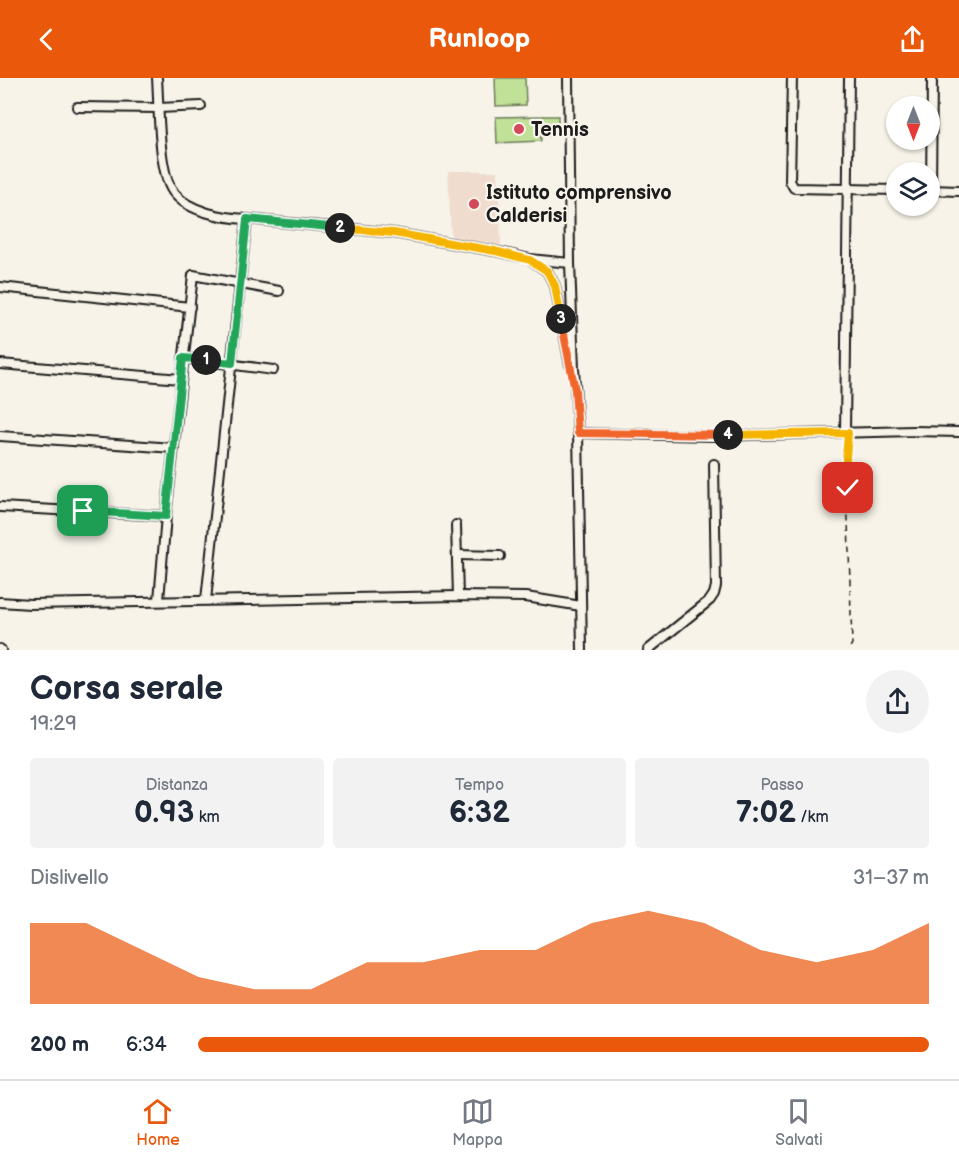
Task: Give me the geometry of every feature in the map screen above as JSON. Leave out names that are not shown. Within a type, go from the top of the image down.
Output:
[{"type":"street","points":[[157,78],[162,158],[166,176],[172,191],[181,201],[196,209],[231,219],[394,233],[495,251],[530,260],[570,263]]},
{"type":"street","points":[[568,78],[570,263],[578,433],[582,650]]},
{"type":"street","points":[[792,78],[790,181],[794,188],[886,190]]},
{"type":"street","points":[[846,433],[849,78]]},
{"type":"street","points":[[930,162],[932,78]]},
{"type":"street","points":[[77,107],[201,106]]},
{"type":"street","points":[[940,190],[959,191]]},
{"type":"street","points":[[206,600],[247,219]]},
{"type":"street","points":[[530,260],[547,271],[555,286],[575,390]]},
{"type":"street","points":[[159,600],[193,275],[279,291]]},
{"type":"street","points":[[0,287],[190,307]]},
{"type":"street","points":[[183,358],[273,370]]},
{"type":"street","points":[[0,364],[181,379]]},
{"type":"street","points":[[578,433],[712,435],[959,432]]},
{"type":"street","points":[[0,436],[174,448]]},
{"type":"street","points":[[648,650],[710,600],[714,594],[716,586],[714,464]]},
{"type":"street","points":[[0,507],[166,516]]},
{"type":"street","points":[[456,525],[458,596]]},
{"type":"street","points":[[457,555],[501,556]]},
{"type":"street","points":[[0,602],[30,604],[458,596],[526,597],[581,606]]},
{"type":"path","points":[[846,433],[852,644],[848,650]]},
{"type":"shaded area","name":"Istituto comprensivo Calderisi","points":[[448,171],[498,171],[501,245],[451,237]]},
{"type":"green space","points":[[495,78],[525,78],[526,105],[496,106]]},
{"type":"green space","name":"Tennis","points":[[540,116],[541,141],[497,143],[496,117]]},
{"type":"green space","points":[[542,116],[558,116],[558,135],[543,136]]},
{"type":"place","name":"Tennis","points":[[519,129]]},
{"type":"place","name":"Istituto comprensivo Calderisi","points":[[474,204]]},
{"type":"route","points":[[83,511],[166,516],[183,358],[232,363],[247,219],[394,233],[495,251],[530,260],[547,271],[555,286],[575,390],[578,433],[712,435],[848,433],[846,458],[848,488]]}]
